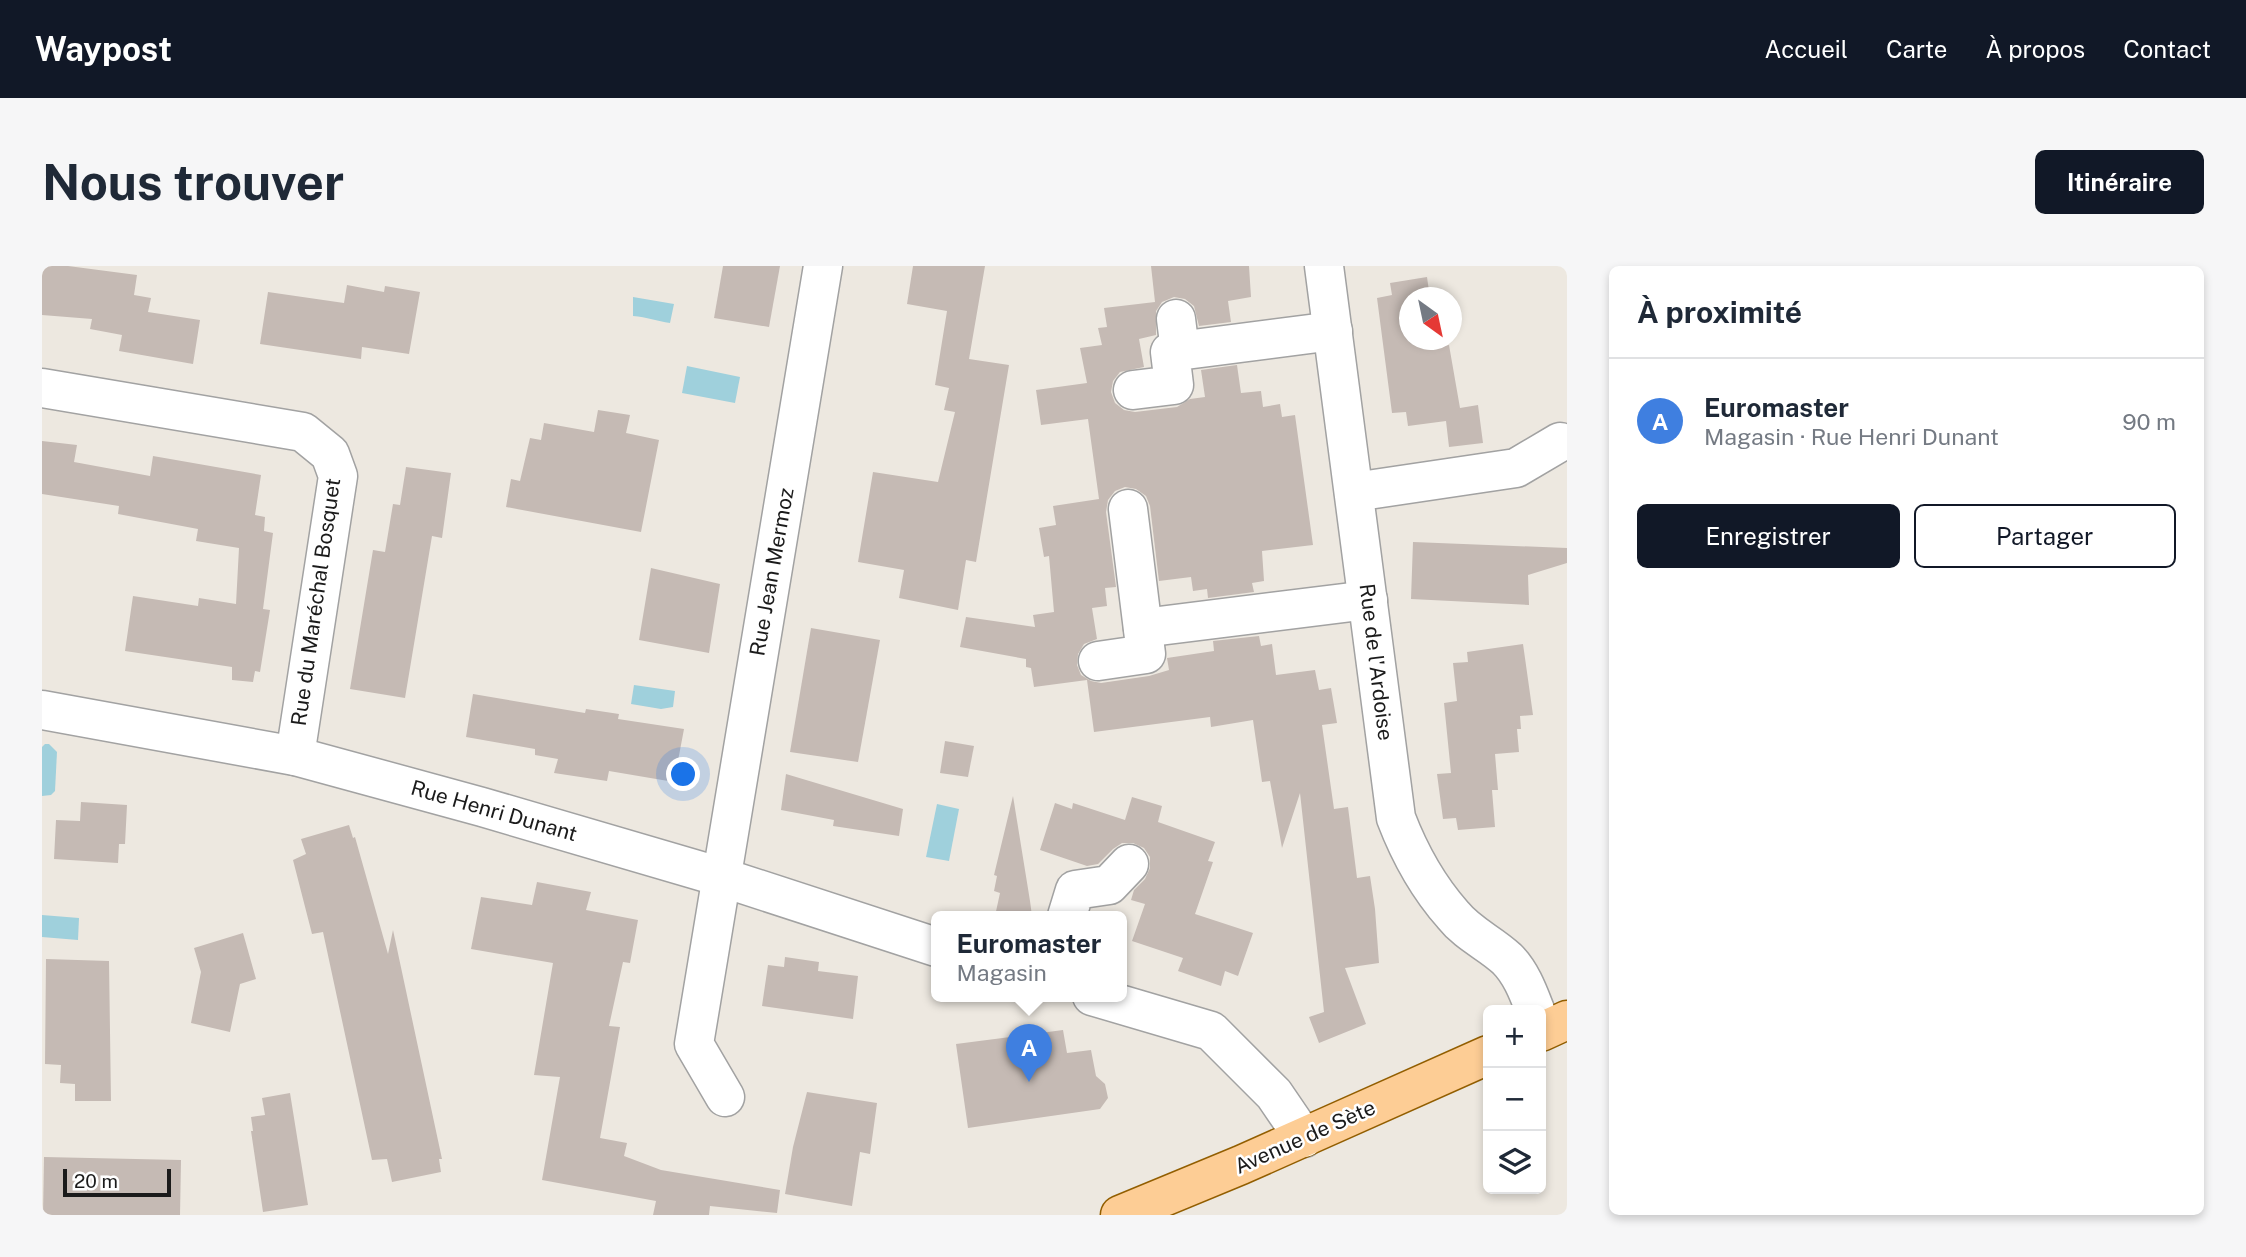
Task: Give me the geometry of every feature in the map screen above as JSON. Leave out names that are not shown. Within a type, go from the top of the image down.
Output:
[{"type":"main road","name":"Avenue de Sète","points":[[1120,1215],[1171,1206],[1304,1138],[1483,1057]]},
{"type":"street","name":"Rue Jean Mermoz","points":[[725,1097],[694,1044],[823,266]]},
{"type":"street","name":"Rue de l'Ardoise","points":[[1324,266],[1396,818],[1404,841],[1452,915],[1472,935],[1507,960],[1526,985],[1536,1005]]},
{"type":"street","points":[[1133,390],[1174,385],[1170,352],[1178,335],[1333,331]]},
{"type":"street","name":"Rue du Maréchal Bosquet","points":[[42,388],[303,432],[330,454],[338,476],[295,756]]},
{"type":"street","points":[[1354,492],[1516,468],[1560,442]]},
{"type":"street","points":[[1098,661],[1146,654],[1128,509]]},
{"type":"street","points":[[1143,628],[1368,600]]},
{"type":"street","name":"Rue Henri Dunant","points":[[42,710],[295,756],[721,877],[931,945]]},
{"type":"street","points":[[1069,911],[1075,890],[1109,885],[1129,864]]},
{"type":"street","points":[[1112,1002],[1211,1031],[1274,1094],[1304,1138]]},
{"type":"water","points":[[633,297],[674,304],[670,323],[633,316]]},
{"type":"water","points":[[687,366],[740,377],[735,403],[682,393]]},
{"type":"water","points":[[634,685],[675,691],[673,707],[661,709],[631,704]]},
{"type":"water","points":[[49,744],[57,752],[55,791],[51,795],[42,796],[42,747]]},
{"type":"water","points":[[937,804],[959,809],[949,861],[926,857]]},
{"type":"water","points":[[42,915],[79,918],[78,940],[42,937]]},
{"type":"building","points":[[42,266],[68,266],[137,275],[134,295],[151,298],[148,312],[200,320],[193,364],[119,351],[122,335],[90,329],[92,319],[42,315]]},
{"type":"building","points":[[723,266],[780,266],[769,327],[714,318]]},
{"type":"building","points":[[913,266],[985,266],[969,359],[1009,365],[976,562],[966,560],[958,610],[899,598],[904,570],[858,562],[873,472],[938,482],[955,412],[944,410],[949,388],[935,385],[947,311],[907,304]]},
{"type":"building","points":[[1151,266],[1249,266],[1251,297],[1228,301],[1231,322],[1199,326],[1194,306],[1185,299],[1174,297],[1162,302],[1156,311],[1156,335],[1139,339],[1144,367],[1120,372],[1113,381],[1111,392],[1115,403],[1124,410],[1135,412],[1177,407],[1190,399],[1205,397],[1201,370],[1237,365],[1241,393],[1261,391],[1263,407],[1280,404],[1282,417],[1295,415],[1313,545],[1262,551],[1264,581],[1252,583],[1254,592],[1208,598],[1207,589],[1193,591],[1191,577],[1159,581],[1150,506],[1146,496],[1136,489],[1125,487],[1115,491],[1108,500],[1106,512],[1116,587],[1105,588],[1107,606],[1092,608],[1097,639],[1084,644],[1078,654],[1077,665],[1081,675],[1101,683],[1149,676],[1169,670],[1167,658],[1214,651],[1213,641],[1259,636],[1261,646],[1272,644],[1276,675],[1315,670],[1319,690],[1331,688],[1337,723],[1322,725],[1334,809],[1348,807],[1357,878],[1370,876],[1379,963],[1345,968],[1366,1024],[1319,1043],[1309,1017],[1324,1012],[1300,793],[1282,848],[1270,781],[1262,782],[1253,720],[1211,727],[1210,717],[1094,732],[1087,680],[1034,687],[1031,668],[1026,667],[1026,659],[960,647],[966,617],[1035,627],[1033,615],[1054,612],[1049,556],[1044,557],[1039,528],[1056,525],[1053,506],[1099,499],[1088,419],[1041,425],[1036,390],[1087,383],[1080,348],[1102,345],[1098,328],[1107,327],[1104,308],[1155,302]]},
{"type":"building","points":[[1427,277],[1428,287],[1399,287],[1399,350],[1450,350],[1460,408],[1478,405],[1483,443],[1449,447],[1446,421],[1408,426],[1406,412],[1392,413],[1377,298],[1392,295],[1390,283]]},
{"type":"building","points":[[347,285],[384,292],[385,286],[420,292],[409,354],[362,347],[361,359],[260,344],[268,292],[344,303]]},
{"type":"building","points":[[598,410],[630,415],[626,433],[659,440],[641,532],[506,507],[511,479],[520,481],[530,438],[541,440],[544,423],[594,432]]},
{"type":"building","points":[[42,441],[77,445],[74,462],[150,476],[153,456],[261,475],[255,515],[265,517],[264,531],[273,533],[263,609],[270,610],[260,672],[255,671],[253,682],[232,680],[232,667],[125,651],[133,596],[198,606],[199,598],[236,604],[239,548],[196,541],[198,529],[118,514],[119,506],[42,494]]},
{"type":"building","points":[[406,467],[451,473],[442,538],[432,536],[405,698],[350,689],[373,550],[385,552],[393,504],[400,505]]},
{"type":"building","points":[[1413,542],[1567,548],[1567,563],[1528,575],[1529,605],[1411,599]]},
{"type":"building","points":[[651,568],[720,584],[709,653],[639,640]]},
{"type":"building","points":[[811,628],[880,640],[858,762],[790,752]]},
{"type":"building","points":[[1523,644],[1533,715],[1520,716],[1521,729],[1517,729],[1519,752],[1495,754],[1498,790],[1492,790],[1495,827],[1458,830],[1456,818],[1443,819],[1437,774],[1451,773],[1444,703],[1457,701],[1453,663],[1468,662],[1467,652]]},
{"type":"building","points":[[473,694],[585,713],[586,709],[619,714],[618,719],[684,729],[674,782],[609,771],[607,781],[554,773],[558,759],[535,755],[535,749],[466,737]]},
{"type":"building","points":[[945,741],[974,746],[968,777],[940,773]]},
{"type":"building","points":[[786,774],[903,809],[899,836],[833,826],[834,820],[781,810]]},
{"type":"building","points":[[1013,796],[1031,911],[996,911],[1000,893],[994,891],[997,876],[994,875]]},
{"type":"building","points":[[1132,797],[1162,806],[1158,822],[1215,842],[1208,861],[1213,862],[1195,914],[1253,933],[1238,976],[1225,971],[1221,986],[1178,971],[1183,958],[1132,941],[1145,904],[1131,900],[1134,890],[1145,879],[1150,868],[1150,857],[1144,848],[1133,843],[1122,843],[1098,864],[1087,866],[1040,850],[1055,803],[1072,809],[1073,803],[1125,820]]},
{"type":"building","points":[[81,802],[127,805],[125,844],[119,844],[118,863],[54,859],[56,820],[80,821]]},
{"type":"building","points":[[349,825],[353,838],[355,837],[388,954],[393,930],[442,1159],[439,1159],[441,1172],[392,1182],[387,1159],[372,1160],[323,932],[312,934],[293,860],[306,854],[301,839]]},
{"type":"building","points":[[537,882],[591,892],[586,910],[638,920],[630,963],[623,962],[609,1026],[620,1027],[600,1138],[627,1143],[624,1156],[661,1170],[780,1190],[777,1213],[710,1206],[709,1215],[653,1215],[656,1201],[542,1180],[560,1077],[534,1075],[553,963],[471,949],[481,897],[532,905]]},
{"type":"building","points":[[243,933],[256,979],[240,984],[230,1032],[191,1023],[201,972],[194,948]]},
{"type":"building","points":[[785,957],[819,962],[818,971],[858,976],[853,1019],[762,1006],[768,965],[784,967]]},
{"type":"building","points":[[46,959],[109,961],[111,1101],[75,1101],[75,1084],[60,1083],[61,1065],[45,1064]]},
{"type":"building","points":[[1063,1030],[1067,1053],[1091,1050],[1096,1076],[1105,1084],[1108,1098],[1100,1109],[968,1128],[956,1044]]},
{"type":"building","points":[[807,1092],[877,1103],[870,1154],[860,1152],[852,1206],[785,1194]]},
{"type":"building","points":[[290,1093],[308,1205],[263,1212],[251,1117],[265,1115],[262,1098]]},
{"type":"building","points":[[44,1157],[181,1160],[180,1215],[43,1215]]},
{"type":"place","name":"Euromaster","points":[[1029,1082]]}]
